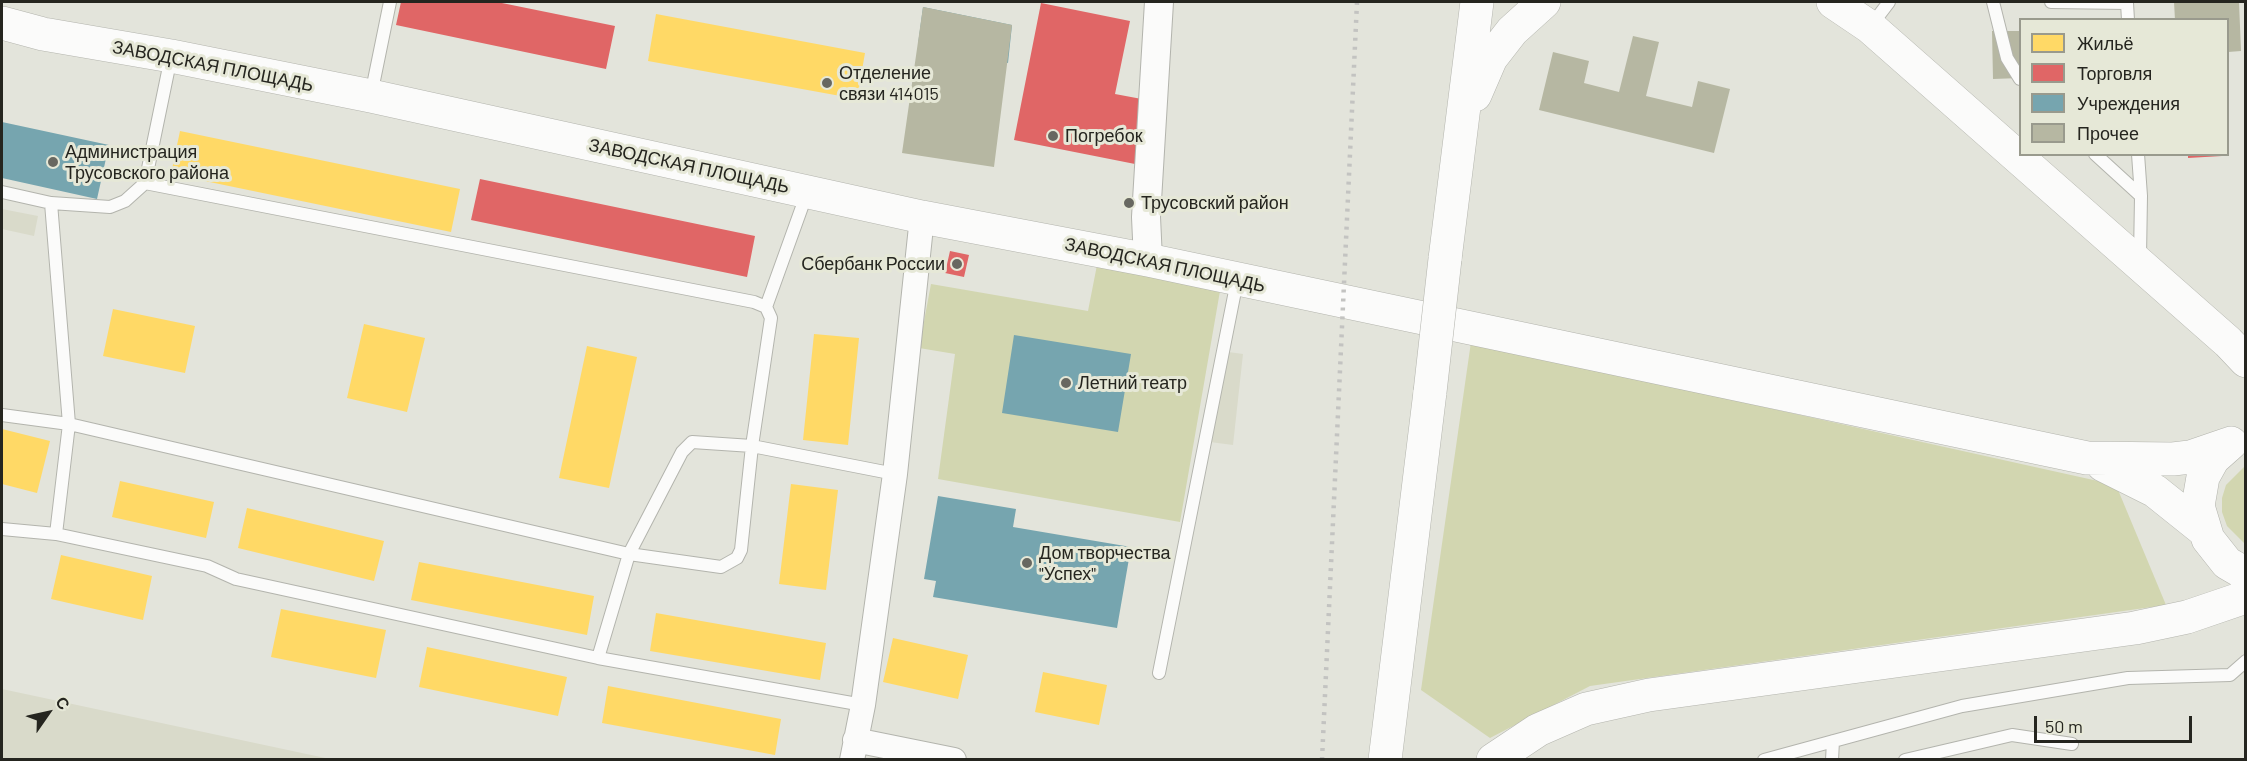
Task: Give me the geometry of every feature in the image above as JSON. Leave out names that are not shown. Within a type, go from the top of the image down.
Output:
[{"type":"main road","points":[[1385,759],[1477,2]]},
{"type":"main road","points":[[1460,139],[1477,89],[1491,58],[1512,31],[1544,2]]},
{"type":"main road","points":[[1833,2],[1879,14],[2019,149]]},
{"type":"main road","name":"ЗАВОДСКАЯ ПЛОЩАДЬ","points":[[2,23],[43,34],[171,56],[371,96],[922,217],[1149,260],[2087,458]]},
{"type":"main road","points":[[2027,156],[2139,264],[2246,361]]},
{"type":"main road","points":[[2087,458],[2173,459],[2190,457],[2237,440]]},
{"type":"main road","points":[[1493,759],[1538,730],[1586,710],[1649,694],[2135,628],[2187,617],[2244,595],[2205,531],[2198,506],[2203,477],[2213,459],[2237,440]]},
{"type":"main road","points":[[2087,458],[2141,482],[2179,508],[2205,531]]},
{"type":"street","points":[[1149,260],[1146,217],[1159,2]]},
{"type":"street","points":[[922,217],[895,474],[863,705],[853,750],[954,759]]},
{"type":"lane","points":[[371,96],[390,2]]},
{"type":"lane","points":[[1993,2],[2007,58],[2019,77]]},
{"type":"lane","points":[[2051,2],[2127,2],[2128,18]]},
{"type":"lane","points":[[2,192],[51,203],[110,207],[124,201],[145,183],[171,56]]},
{"type":"lane","points":[[2097,156],[2141,196]]},
{"type":"lane","points":[[2138,156],[2141,196],[2139,264]]},
{"type":"lane","points":[[2,415],[69,424],[629,554],[721,567],[732,563],[741,550],[752,446],[771,318],[766,307],[754,302],[145,183]]},
{"type":"lane","points":[[766,307],[807,192]]},
{"type":"lane","points":[[51,203],[69,424],[56,534]]},
{"type":"lane","points":[[1159,673],[1237,280]]},
{"type":"lane","points":[[598,658],[629,554],[686,446],[697,440],[752,446],[895,474]]},
{"type":"lane","points":[[2,529],[56,534],[207,566],[236,579],[598,658],[863,705]]},
{"type":"lane","points":[[1764,759],[1962,706],[2117,680],[2230,675],[2246,661]]},
{"type":"lane","points":[[1905,759],[2012,735],[2072,744]]},
{"type":"lane","points":[[1832,759],[1833,741]]},
{"type":"shaded area","points":[[2,209],[38,216],[34,236],[2,229]]},
{"type":"shaded area","points":[[1221,351],[1243,354],[1233,445],[1210,442]]},
{"type":"shaded area","points":[[2,689],[330,759],[2,759]]},
{"type":"green space","points":[[1097,265],[1220,291],[1180,522],[938,479],[955,354],[919,348],[931,284],[1088,311]]},
{"type":"green space","points":[[1471,342],[2116,485],[2166,605],[1590,686],[1490,738],[1421,690]]},
{"type":"green space","points":[[2245,466],[2245,544],[2227,526],[2222,512],[2222,498],[2226,485]]},
{"type":"building: Жильё","points":[[656,14],[865,53],[857,99],[648,61]]},
{"type":"building: Жильё","points":[[180,131],[460,189],[451,232],[171,174]]},
{"type":"building: Жильё","points":[[113,309],[195,326],[185,373],[103,356]]},
{"type":"building: Жильё","points":[[364,324],[425,338],[407,412],[347,398]]},
{"type":"building: Жильё","points":[[814,334],[859,338],[848,445],[803,440]]},
{"type":"building: Жильё","points":[[587,346],[637,357],[609,488],[559,478]]},
{"type":"building: Жильё","points":[[2,429],[50,441],[37,493],[2,484]]},
{"type":"building: Жильё","points":[[120,481],[214,502],[206,538],[112,517]]},
{"type":"building: Жильё","points":[[791,484],[838,490],[826,590],[779,584]]},
{"type":"building: Жильё","points":[[247,508],[384,541],[374,581],[238,548]]},
{"type":"building: Жильё","points":[[61,555],[152,576],[143,620],[51,599]]},
{"type":"building: Жильё","points":[[419,562],[594,596],[587,635],[411,600]]},
{"type":"building: Жильё","points":[[281,609],[386,630],[376,678],[271,657]]},
{"type":"building: Жильё","points":[[656,613],[826,643],[820,680],[650,651]]},
{"type":"building: Жильё","points":[[893,638],[968,655],[958,699],[883,682]]},
{"type":"building: Жильё","points":[[427,647],[567,677],[558,716],[419,687]]},
{"type":"building: Жильё","points":[[1043,672],[1107,685],[1099,725],[1035,712]]},
{"type":"building: Жильё","points":[[608,686],[781,719],[775,755],[602,723]]},
{"type":"building: Торговля","points":[[401,2],[497,2],[615,26],[606,69],[396,25]]},
{"type":"building: Торговля","points":[[1041,3],[1130,21],[1115,94],[1147,100],[1135,164],[1014,140]]},
{"type":"building: Торговля","points":[[2188,156],[2222,156],[2188,158]]},
{"type":"building: Торговля","points":[[480,179],[755,236],[747,277],[471,220]]},
{"type":"building: Торговля","name":"Сбербанк России","points":[[950,251],[969,255],[964,277],[945,273]]},
{"type":"building: Учреждения","points":[[923,7],[1012,25],[1008,63],[918,44]]},
{"type":"building: Учреждения","name":"Администрация Трусовского района","points":[[2,122],[109,145],[97,199],[2,178]]},
{"type":"building: Учреждения","name":"Летний театр","points":[[1014,335],[1131,354],[1118,432],[1002,413]]},
{"type":"building: Учреждения","name":"Дом творчества \"Успех\"","points":[[938,496],[1016,509],[1013,527],[1131,547],[1117,628],[933,597],[936,581],[924,579]]},
{"type":"building: Прочее","points":[[2174,2],[2239,2],[2241,51],[2229,52],[2229,18],[2175,18]]},
{"type":"building: Прочее","points":[[923,7],[1012,25],[994,167],[902,153]]},
{"type":"building: Прочее","points":[[1992,31],[2019,31],[2019,78],[1993,79]]},
{"type":"building: Прочее","points":[[1633,36],[1659,42],[1646,96],[1692,107],[1698,81],[1730,89],[1714,153],[1539,110],[1553,52],[1589,61],[1584,83],[1619,92]]},
{"type":"railway","points":[[1322,760],[1357,2]]},
{"type":"place","name":"Отделение связи 414015","points":[[827,83]]},
{"type":"place","name":"Погребок","points":[[1053,136]]},
{"type":"place","name":"Администрация Трусовского района","points":[[53,162]]},
{"type":"place","name":"Трусовский район","points":[[1129,203]]},
{"type":"place","name":"Сбербанк России","points":[[957,264]]},
{"type":"place","name":"Летний театр","points":[[1066,383]]},
{"type":"place","name":"Дом творчества \"Успех\"","points":[[1027,563]]}]
